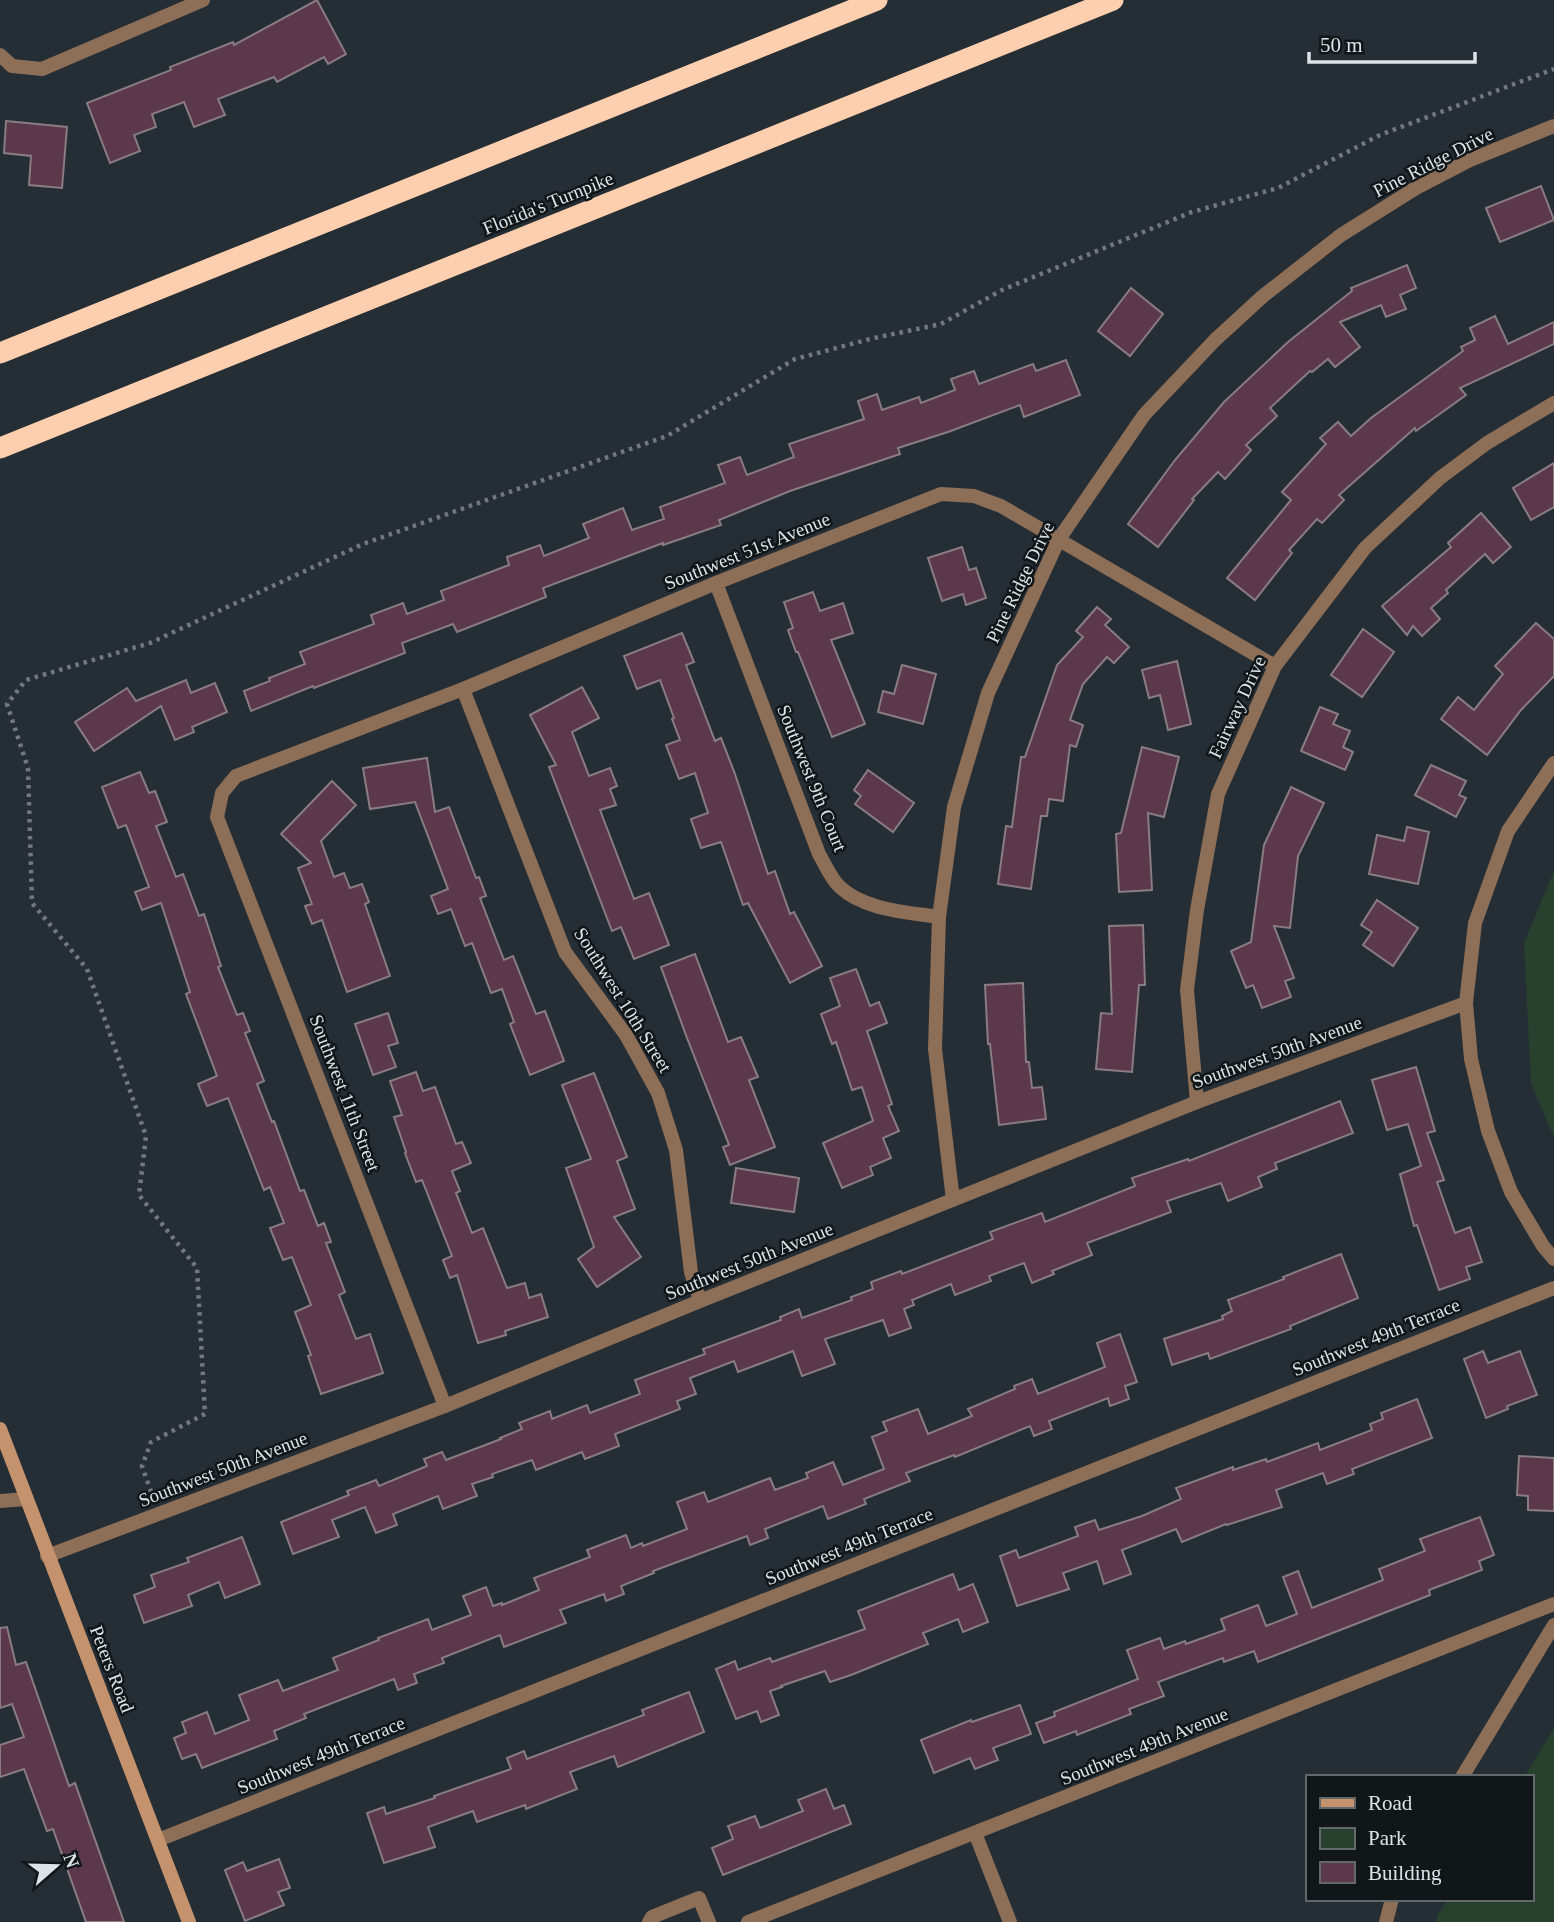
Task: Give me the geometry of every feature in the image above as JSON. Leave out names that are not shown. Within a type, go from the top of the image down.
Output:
[{"type":"highway","points":[[0,353],[877,0]]},
{"type":"highway","name":"Florida's Turnpike","points":[[0,448],[1113,0]]},
{"type":"main road","name":"Peters Road","points":[[0,1429],[189,1922]]},
{"type":"street","points":[[0,55],[12,66],[42,69],[203,0]]},
{"type":"street","name":"Pine Ridge Drive","points":[[953,1200],[935,1049],[939,916],[954,807],[988,693],[1059,539],[1144,415],[1215,340],[1264,296],[1341,235],[1416,188],[1470,160],[1554,126]]},
{"type":"street","name":"Fairway Drive","points":[[1196,1102],[1187,990],[1199,897],[1218,794],[1275,666],[1366,548],[1440,478],[1488,443],[1554,403]]},
{"type":"street","name":"Southwest 51st Avenue","points":[[222,793],[236,776],[463,689],[716,583],[941,494],[975,496],[1001,506],[1275,666]]},
{"type":"street","name":"Southwest 9th Court","points":[[716,583],[819,854],[839,887],[864,902],[939,916]]},
{"type":"street","name":"Southwest 10th Street","points":[[463,689],[565,952],[626,1035],[657,1093],[676,1150],[691,1272],[700,1301]]},
{"type":"street","points":[[1554,763],[1508,831],[1475,923],[1466,1003],[1471,1059],[1488,1131],[1511,1192],[1554,1259]]},
{"type":"street","name":"Southwest 11th Street","points":[[222,793],[217,817],[445,1406]]},
{"type":"street","name":"Southwest 50th Avenue","points":[[47,1556],[445,1406],[1196,1102],[1466,1003]]},
{"type":"street","name":"Southwest 49th Terrace","points":[[158,1840],[1554,1288]]},
{"type":"street","points":[[0,1501],[26,1499]]},
{"type":"street","name":"Southwest 49th Avenue","points":[[748,1922],[1554,1604]]},
{"type":"street","points":[[1463,1775],[1554,1625]]},
{"type":"street","points":[[975,1833],[1010,1922]]},
{"type":"street","points":[[649,1922],[652,1917],[699,1898],[709,1922]]},
{"type":"street","points":[[1386,1922],[1391,1901]]},
{"type":"green space","points":[[1554,871],[1554,1137],[1531,1084],[1524,943]]},
{"type":"green space","points":[[1554,1728],[1554,1922],[1437,1922],[1437,1916],[1447,1901],[1533,1901],[1533,1775],[1525,1775]]},
{"type":"building","points":[[317,0],[346,54],[328,64],[324,57],[277,82],[274,77],[218,99],[225,115],[194,127],[184,102],[152,114],[156,127],[134,135],[140,151],[110,163],[87,103],[233,42],[234,45]]},
{"type":"building","points":[[6,121],[67,127],[62,188],[29,185],[31,156],[4,153]]},
{"type":"building","points":[[1541,186],[1554,220],[1500,242],[1486,208]]},
{"type":"building","points":[[1407,265],[1416,288],[1400,295],[1406,309],[1386,317],[1381,305],[1340,322],[1360,347],[1335,367],[1328,359],[1310,371],[1270,408],[1277,416],[1246,445],[1251,450],[1225,479],[1218,472],[1192,499],[1194,500],[1158,547],[1128,524],[1175,460],[1224,402],[1288,342],[1352,291],[1351,288]]},
{"type":"building","points":[[1131,288],[1163,314],[1130,356],[1098,331]]},
{"type":"building","points":[[1495,316],[1508,344],[1554,322],[1554,344],[1460,388],[1466,395],[1416,431],[1415,428],[1339,495],[1344,500],[1322,523],[1317,519],[1289,550],[1292,553],[1255,600],[1227,578],[1291,500],[1282,492],[1326,444],[1320,438],[1338,422],[1351,436],[1371,418],[1463,351],[1461,347],[1475,340],[1470,328]]},
{"type":"building","points":[[1066,360],[1080,395],[1024,417],[1020,405],[898,448],[900,454],[790,491],[719,520],[721,525],[663,543],[543,588],[546,597],[457,632],[453,624],[402,643],[405,653],[251,711],[244,691],[305,664],[300,652],[374,624],[371,615],[403,603],[407,614],[444,600],[441,591],[509,565],[507,557],[540,545],[544,556],[589,538],[583,524],[623,508],[632,530],[664,519],[660,507],[725,483],[718,465],[740,457],[747,475],[794,457],[789,444],[864,419],[858,401],[877,394],[882,410],[919,397],[921,403],[955,390],[951,379],[974,371],[979,384],[1033,364],[1036,371]]},
{"type":"building","points":[[1554,463],[1554,507],[1531,520],[1513,488]]},
{"type":"building","points":[[1481,513],[1511,547],[1493,563],[1485,554],[1446,590],[1448,593],[1431,608],[1440,619],[1422,636],[1413,626],[1407,635],[1382,606],[1451,547],[1448,543]]},
{"type":"building","points":[[962,547],[969,570],[976,568],[986,598],[966,605],[963,594],[942,601],[928,558]]},
{"type":"building","points":[[813,592],[820,611],[843,603],[853,633],[831,640],[865,724],[832,737],[788,630],[793,628],[784,602]]},
{"type":"building","points":[[1097,607],[1111,619],[1105,625],[1129,647],[1114,663],[1107,657],[1083,684],[1070,720],[1083,725],[1076,747],[1070,745],[1063,801],[1049,799],[1047,816],[1041,816],[1031,889],[998,884],[1006,826],[1012,827],[1021,757],[1025,757],[1057,665],[1083,637],[1076,631]]},
{"type":"building","points":[[1536,623],[1554,639],[1554,676],[1521,710],[1487,755],[1441,719],[1458,697],[1474,710],[1503,674],[1495,666]]},
{"type":"building","points":[[1363,629],[1394,652],[1362,697],[1331,675]]},
{"type":"building","points":[[682,633],[694,662],[686,665],[715,741],[721,738],[768,874],[775,871],[790,914],[794,912],[822,966],[790,983],[748,903],[743,905],[721,842],[701,848],[691,819],[708,813],[695,773],[679,779],[666,745],[680,740],[660,680],[637,689],[624,656]]},
{"type":"building","points":[[1177,661],[1191,724],[1168,730],[1160,695],[1149,698],[1142,670]]},
{"type":"building","points":[[902,665],[936,674],[923,724],[878,712],[883,691],[894,694]]},
{"type":"building","points":[[186,680],[191,693],[215,683],[227,712],[192,727],[194,732],[175,740],[161,706],[94,751],[75,722],[127,688],[136,701]]},
{"type":"building","points":[[582,687],[599,718],[572,732],[589,776],[610,768],[617,786],[610,789],[616,805],[600,810],[634,899],[649,893],[669,945],[634,959],[621,927],[612,931],[549,767],[556,765],[530,715]]},
{"type":"building","points":[[1320,707],[1338,714],[1333,724],[1350,731],[1343,747],[1353,752],[1345,770],[1301,751]]},
{"type":"building","points":[[1142,747],[1179,757],[1164,817],[1148,813],[1152,890],[1119,892],[1116,834],[1121,833]]},
{"type":"building","points":[[427,758],[435,812],[449,807],[476,878],[479,877],[486,896],[480,898],[504,960],[513,956],[536,1014],[545,1011],[564,1061],[530,1075],[510,1024],[514,1022],[502,989],[491,993],[472,943],[465,946],[451,909],[438,914],[431,896],[448,889],[415,802],[370,809],[363,768]]},
{"type":"building","points":[[1431,765],[1466,781],[1459,795],[1466,798],[1456,817],[1415,795]]},
{"type":"building","points":[[868,770],[914,803],[893,832],[855,804],[861,796],[854,790]]},
{"type":"building","points":[[140,772],[149,793],[155,791],[167,822],[156,826],[176,877],[183,874],[199,916],[204,914],[221,966],[218,967],[237,1015],[243,1013],[250,1031],[245,1033],[264,1081],[257,1084],[300,1191],[304,1190],[318,1226],[324,1223],[331,1242],[326,1243],[345,1292],[339,1295],[356,1339],[370,1334],[383,1373],[321,1394],[308,1356],[311,1355],[295,1312],[311,1305],[292,1257],[283,1260],[270,1228],[284,1223],[270,1187],[264,1190],[228,1098],[207,1106],[198,1084],[217,1076],[186,994],[190,992],[161,903],[142,910],[135,892],[149,887],[126,825],[118,828],[102,787]]},
{"type":"building","points":[[332,781],[356,805],[321,841],[334,877],[344,873],[350,888],[362,884],[369,902],[365,904],[390,976],[347,992],[322,920],[312,924],[305,906],[312,904],[298,868],[311,863],[281,834]]},
{"type":"building","points":[[1291,787],[1324,803],[1298,856],[1290,928],[1274,926],[1294,978],[1285,981],[1291,997],[1262,1008],[1253,985],[1246,988],[1231,951],[1251,942],[1264,845]]},
{"type":"building","points":[[1407,827],[1429,832],[1418,884],[1369,874],[1377,835],[1404,841]]},
{"type":"building","points":[[1377,900],[1418,928],[1393,966],[1363,945],[1372,932],[1361,925]]},
{"type":"building","points":[[1143,925],[1145,985],[1139,985],[1132,1072],[1096,1069],[1101,1013],[1112,1014],[1109,926]]},
{"type":"building","points":[[695,954],[728,1042],[741,1037],[758,1077],[749,1080],[775,1147],[730,1165],[723,1147],[729,1145],[661,967]]},
{"type":"building","points":[[856,969],[870,1006],[879,1002],[887,1023],[867,1031],[892,1104],[888,1106],[899,1131],[883,1138],[891,1158],[870,1167],[873,1175],[842,1188],[823,1143],[873,1121],[862,1087],[852,1090],[836,1042],[832,1044],[821,1014],[840,1006],[830,978]]},
{"type":"building","points":[[1023,983],[1026,1062],[1029,1062],[1032,1088],[1042,1087],[1046,1119],[999,1125],[988,1044],[985,985]]},
{"type":"building","points":[[388,1013],[398,1043],[388,1046],[396,1067],[373,1075],[355,1024]]},
{"type":"building","points":[[1416,1067],[1435,1131],[1427,1133],[1444,1180],[1437,1182],[1455,1233],[1470,1227],[1482,1262],[1466,1267],[1470,1279],[1439,1290],[1417,1225],[1414,1226],[1400,1174],[1421,1166],[1408,1124],[1387,1130],[1372,1080]]},
{"type":"building","points":[[416,1072],[423,1091],[435,1087],[456,1144],[462,1142],[471,1163],[452,1171],[460,1191],[456,1193],[472,1233],[483,1228],[507,1288],[525,1283],[529,1298],[541,1294],[548,1317],[505,1331],[506,1335],[478,1343],[457,1275],[450,1278],[443,1260],[452,1256],[422,1180],[416,1182],[394,1117],[402,1115],[390,1081]]},
{"type":"building","points":[[594,1073],[627,1157],[617,1161],[635,1209],[614,1217],[641,1257],[597,1287],[578,1259],[594,1247],[566,1168],[591,1159],[562,1085]]},
{"type":"building","points":[[1340,1101],[1353,1133],[1275,1163],[1277,1169],[1258,1177],[1262,1187],[1228,1201],[1221,1183],[1167,1201],[1171,1212],[1087,1243],[1092,1255],[1052,1271],[1054,1274],[1032,1283],[1024,1263],[989,1276],[991,1281],[955,1295],[951,1284],[912,1300],[914,1305],[904,1309],[911,1328],[889,1336],[883,1320],[825,1339],[835,1364],[802,1376],[793,1351],[738,1372],[734,1361],[690,1378],[696,1394],[677,1401],[680,1409],[615,1434],[619,1446],[585,1459],[582,1452],[536,1470],[532,1460],[492,1474],[493,1477],[472,1484],[477,1496],[443,1509],[438,1496],[393,1514],[397,1525],[376,1533],[365,1507],[332,1520],[339,1537],[293,1554],[281,1522],[349,1495],[347,1491],[376,1480],[379,1486],[427,1466],[424,1459],[442,1452],[446,1460],[501,1439],[522,1429],[519,1423],[550,1411],[552,1419],[587,1405],[590,1413],[640,1394],[635,1380],[705,1354],[703,1349],[781,1320],[780,1317],[799,1309],[802,1318],[852,1300],[851,1297],[873,1289],[871,1282],[901,1271],[902,1274],[993,1239],[990,1232],[1042,1213],[1045,1222],[1135,1186],[1132,1178],[1188,1159],[1189,1161]]},
{"type":"building","points":[[736,1168],[799,1178],[794,1212],[731,1203]]},
{"type":"building","points":[[1341,1254],[1358,1298],[1290,1326],[1291,1329],[1210,1359],[1208,1353],[1172,1365],[1164,1339],[1223,1319],[1222,1316],[1232,1311],[1228,1300]]},
{"type":"building","points":[[1120,1334],[1137,1382],[1125,1386],[1129,1399],[1110,1406],[1108,1398],[1049,1421],[1052,1429],[1034,1436],[1030,1426],[955,1457],[954,1455],[906,1473],[910,1481],[864,1499],[866,1504],[828,1519],[823,1506],[765,1529],[768,1538],[750,1545],[747,1536],[653,1571],[654,1573],[621,1586],[624,1594],[606,1601],[604,1594],[560,1610],[566,1623],[504,1647],[500,1635],[442,1658],[444,1663],[414,1674],[417,1683],[398,1690],[394,1679],[304,1714],[306,1718],[274,1731],[277,1739],[202,1768],[196,1754],[182,1759],[174,1738],[186,1733],[182,1722],[207,1712],[215,1734],[249,1720],[239,1695],[278,1680],[283,1691],[338,1670],[333,1658],[379,1640],[378,1638],[428,1619],[432,1630],[471,1615],[463,1596],[486,1587],[493,1606],[539,1590],[534,1578],[590,1557],[587,1550],[626,1535],[631,1548],[687,1529],[677,1502],[704,1492],[708,1502],[770,1478],[775,1490],[808,1478],[806,1473],[833,1462],[843,1485],[884,1469],[872,1437],[887,1431],[883,1422],[918,1409],[928,1434],[972,1416],[968,1409],[1032,1379],[1038,1394],[1105,1367],[1097,1343]]},
{"type":"building","points":[[1483,1351],[1488,1363],[1520,1351],[1537,1395],[1507,1406],[1508,1409],[1486,1418],[1464,1359]]},
{"type":"building","points":[[1417,1399],[1432,1438],[1352,1469],[1354,1474],[1327,1484],[1323,1473],[1276,1490],[1282,1507],[1226,1524],[1182,1542],[1176,1529],[1122,1550],[1131,1574],[1104,1584],[1097,1561],[1063,1573],[1069,1589],[1017,1606],[1000,1556],[1016,1550],[1019,1558],[1078,1536],[1075,1527],[1095,1520],[1099,1530],[1142,1516],[1181,1499],[1176,1488],[1233,1467],[1233,1470],[1266,1459],[1267,1462],[1318,1443],[1320,1450],[1372,1430],[1370,1424],[1383,1419],[1381,1413]]},
{"type":"building","points":[[1519,1456],[1554,1458],[1554,1511],[1528,1510],[1528,1496],[1517,1495]]},
{"type":"building","points":[[1480,1517],[1494,1555],[1479,1561],[1482,1570],[1429,1590],[1430,1595],[1258,1662],[1254,1651],[1224,1662],[1223,1658],[1158,1682],[1164,1696],[1129,1709],[1131,1714],[1077,1735],[1076,1731],[1044,1743],[1036,1723],[1055,1716],[1054,1712],[1138,1679],[1127,1650],[1160,1638],[1164,1649],[1185,1641],[1186,1644],[1225,1630],[1221,1619],[1258,1605],[1266,1626],[1297,1614],[1283,1577],[1298,1571],[1312,1608],[1383,1580],[1379,1569],[1425,1551],[1420,1539]]},
{"type":"building","points":[[242,1537],[260,1584],[225,1598],[219,1582],[188,1595],[192,1606],[144,1623],[134,1595],[155,1587],[151,1575],[189,1562],[187,1558]]},
{"type":"building","points":[[953,1574],[959,1590],[973,1584],[988,1622],[963,1632],[958,1619],[923,1633],[928,1644],[851,1675],[830,1682],[825,1671],[781,1686],[770,1691],[779,1715],[761,1722],[757,1711],[736,1719],[716,1669],[735,1661],[738,1670],[770,1658],[772,1662],[865,1629],[858,1611]]},
{"type":"building","points":[[7,1627],[16,1665],[26,1662],[69,1786],[75,1783],[124,1922],[86,1922],[53,1829],[47,1831],[24,1769],[0,1777],[0,1745],[24,1737],[12,1704],[0,1708],[0,1628]]},
{"type":"building","points":[[689,1692],[704,1732],[618,1767],[614,1756],[570,1772],[577,1789],[526,1809],[525,1805],[477,1822],[473,1811],[428,1827],[435,1847],[384,1863],[367,1813],[384,1807],[386,1814],[435,1798],[434,1796],[511,1769],[507,1758],[524,1751],[527,1759],[644,1715],[642,1710]]},
{"type":"building","points":[[1020,1705],[1031,1734],[993,1748],[998,1760],[975,1769],[970,1758],[934,1773],[921,1740],[971,1720],[972,1722]]},
{"type":"building","points":[[826,1789],[834,1809],[844,1805],[851,1824],[723,1875],[712,1848],[733,1839],[728,1826],[755,1816],[760,1828],[803,1811],[798,1800]]},
{"type":"building","points":[[279,1859],[290,1888],[278,1892],[284,1905],[245,1921],[225,1870],[243,1862],[247,1871]]}]
